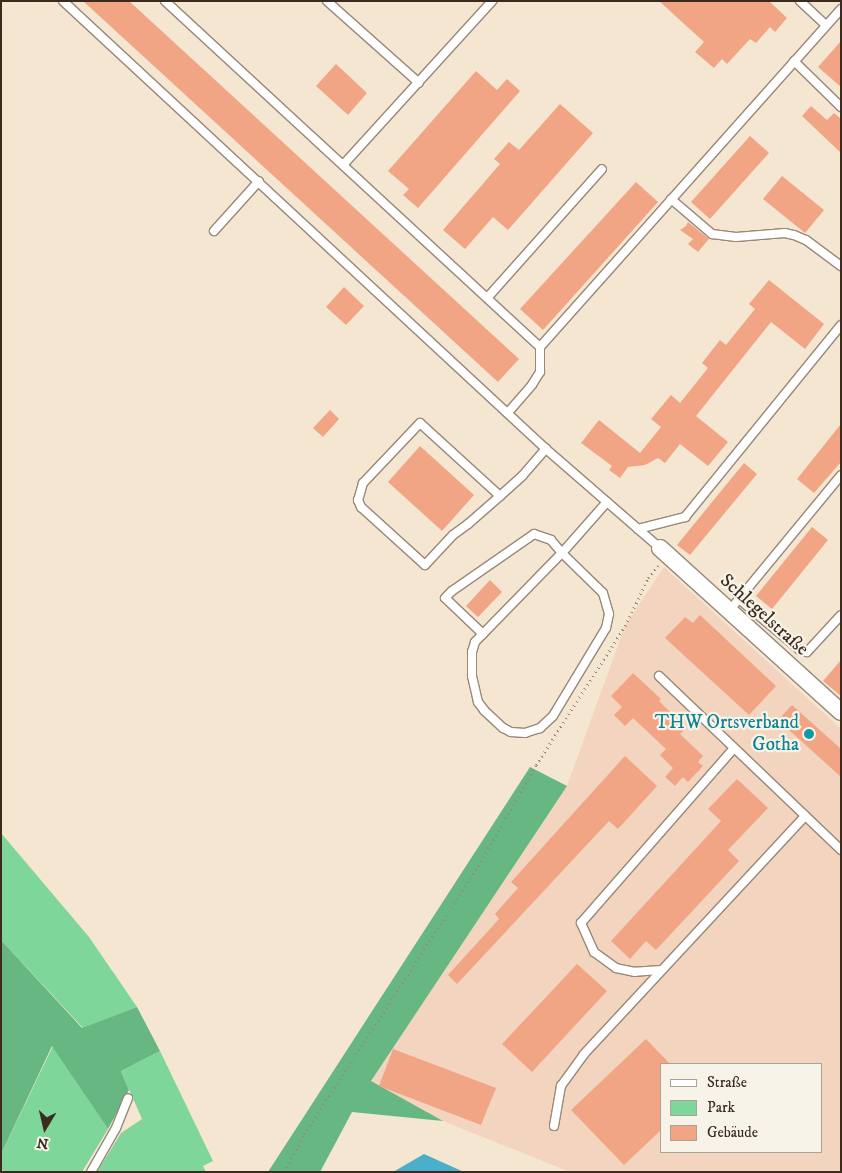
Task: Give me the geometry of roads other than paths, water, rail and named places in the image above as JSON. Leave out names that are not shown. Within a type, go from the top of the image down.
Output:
[{"type":"street","name":"Schlegelstraße","points":[[663,552],[734,605],[841,712]]},
{"type":"lane","points":[[63,1],[546,449],[663,552]]},
{"type":"lane","points":[[165,1],[540,346]]},
{"type":"lane","points":[[327,1],[419,83]]},
{"type":"lane","points":[[343,165],[492,1]]},
{"type":"lane","points":[[800,1],[826,25]]},
{"type":"lane","points":[[508,413],[532,385],[540,372],[540,346],[841,8]]},
{"type":"lane","points":[[794,62],[841,107]]},
{"type":"lane","points":[[488,297],[602,169]]},
{"type":"lane","points":[[214,231],[259,181]]},
{"type":"lane","points":[[671,199],[712,234],[736,237],[785,233],[794,235],[806,240],[841,266]]},
{"type":"lane","points":[[638,529],[685,517],[841,326]]},
{"type":"lane","points":[[500,496],[420,423],[363,483],[358,500],[361,507],[425,565],[453,535],[500,496],[546,449]]},
{"type":"lane","points":[[841,476],[734,605],[800,650],[808,652],[841,615]]},
{"type":"lane","points":[[482,634],[446,598],[452,591],[534,534],[551,540],[562,553],[598,586],[606,600],[609,614],[606,628],[553,716],[540,728],[525,733],[503,728],[478,702],[472,676],[472,652],[475,642],[482,634],[562,553],[607,502]]},
{"type":"lane","points":[[659,676],[841,850]]},
{"type":"lane","points":[[661,970],[634,972],[616,968],[594,952],[581,923],[734,748]]},
{"type":"lane","points":[[554,1126],[561,1086],[584,1054],[805,816]]},
{"type":"lane","points":[[91,1172],[116,1128],[128,1098]]},
{"type":"water","points":[[424,1154],[464,1172],[393,1172]]},
{"type":"place","name":"THW Ortsverband Gotha","points":[[809,734]]}]
